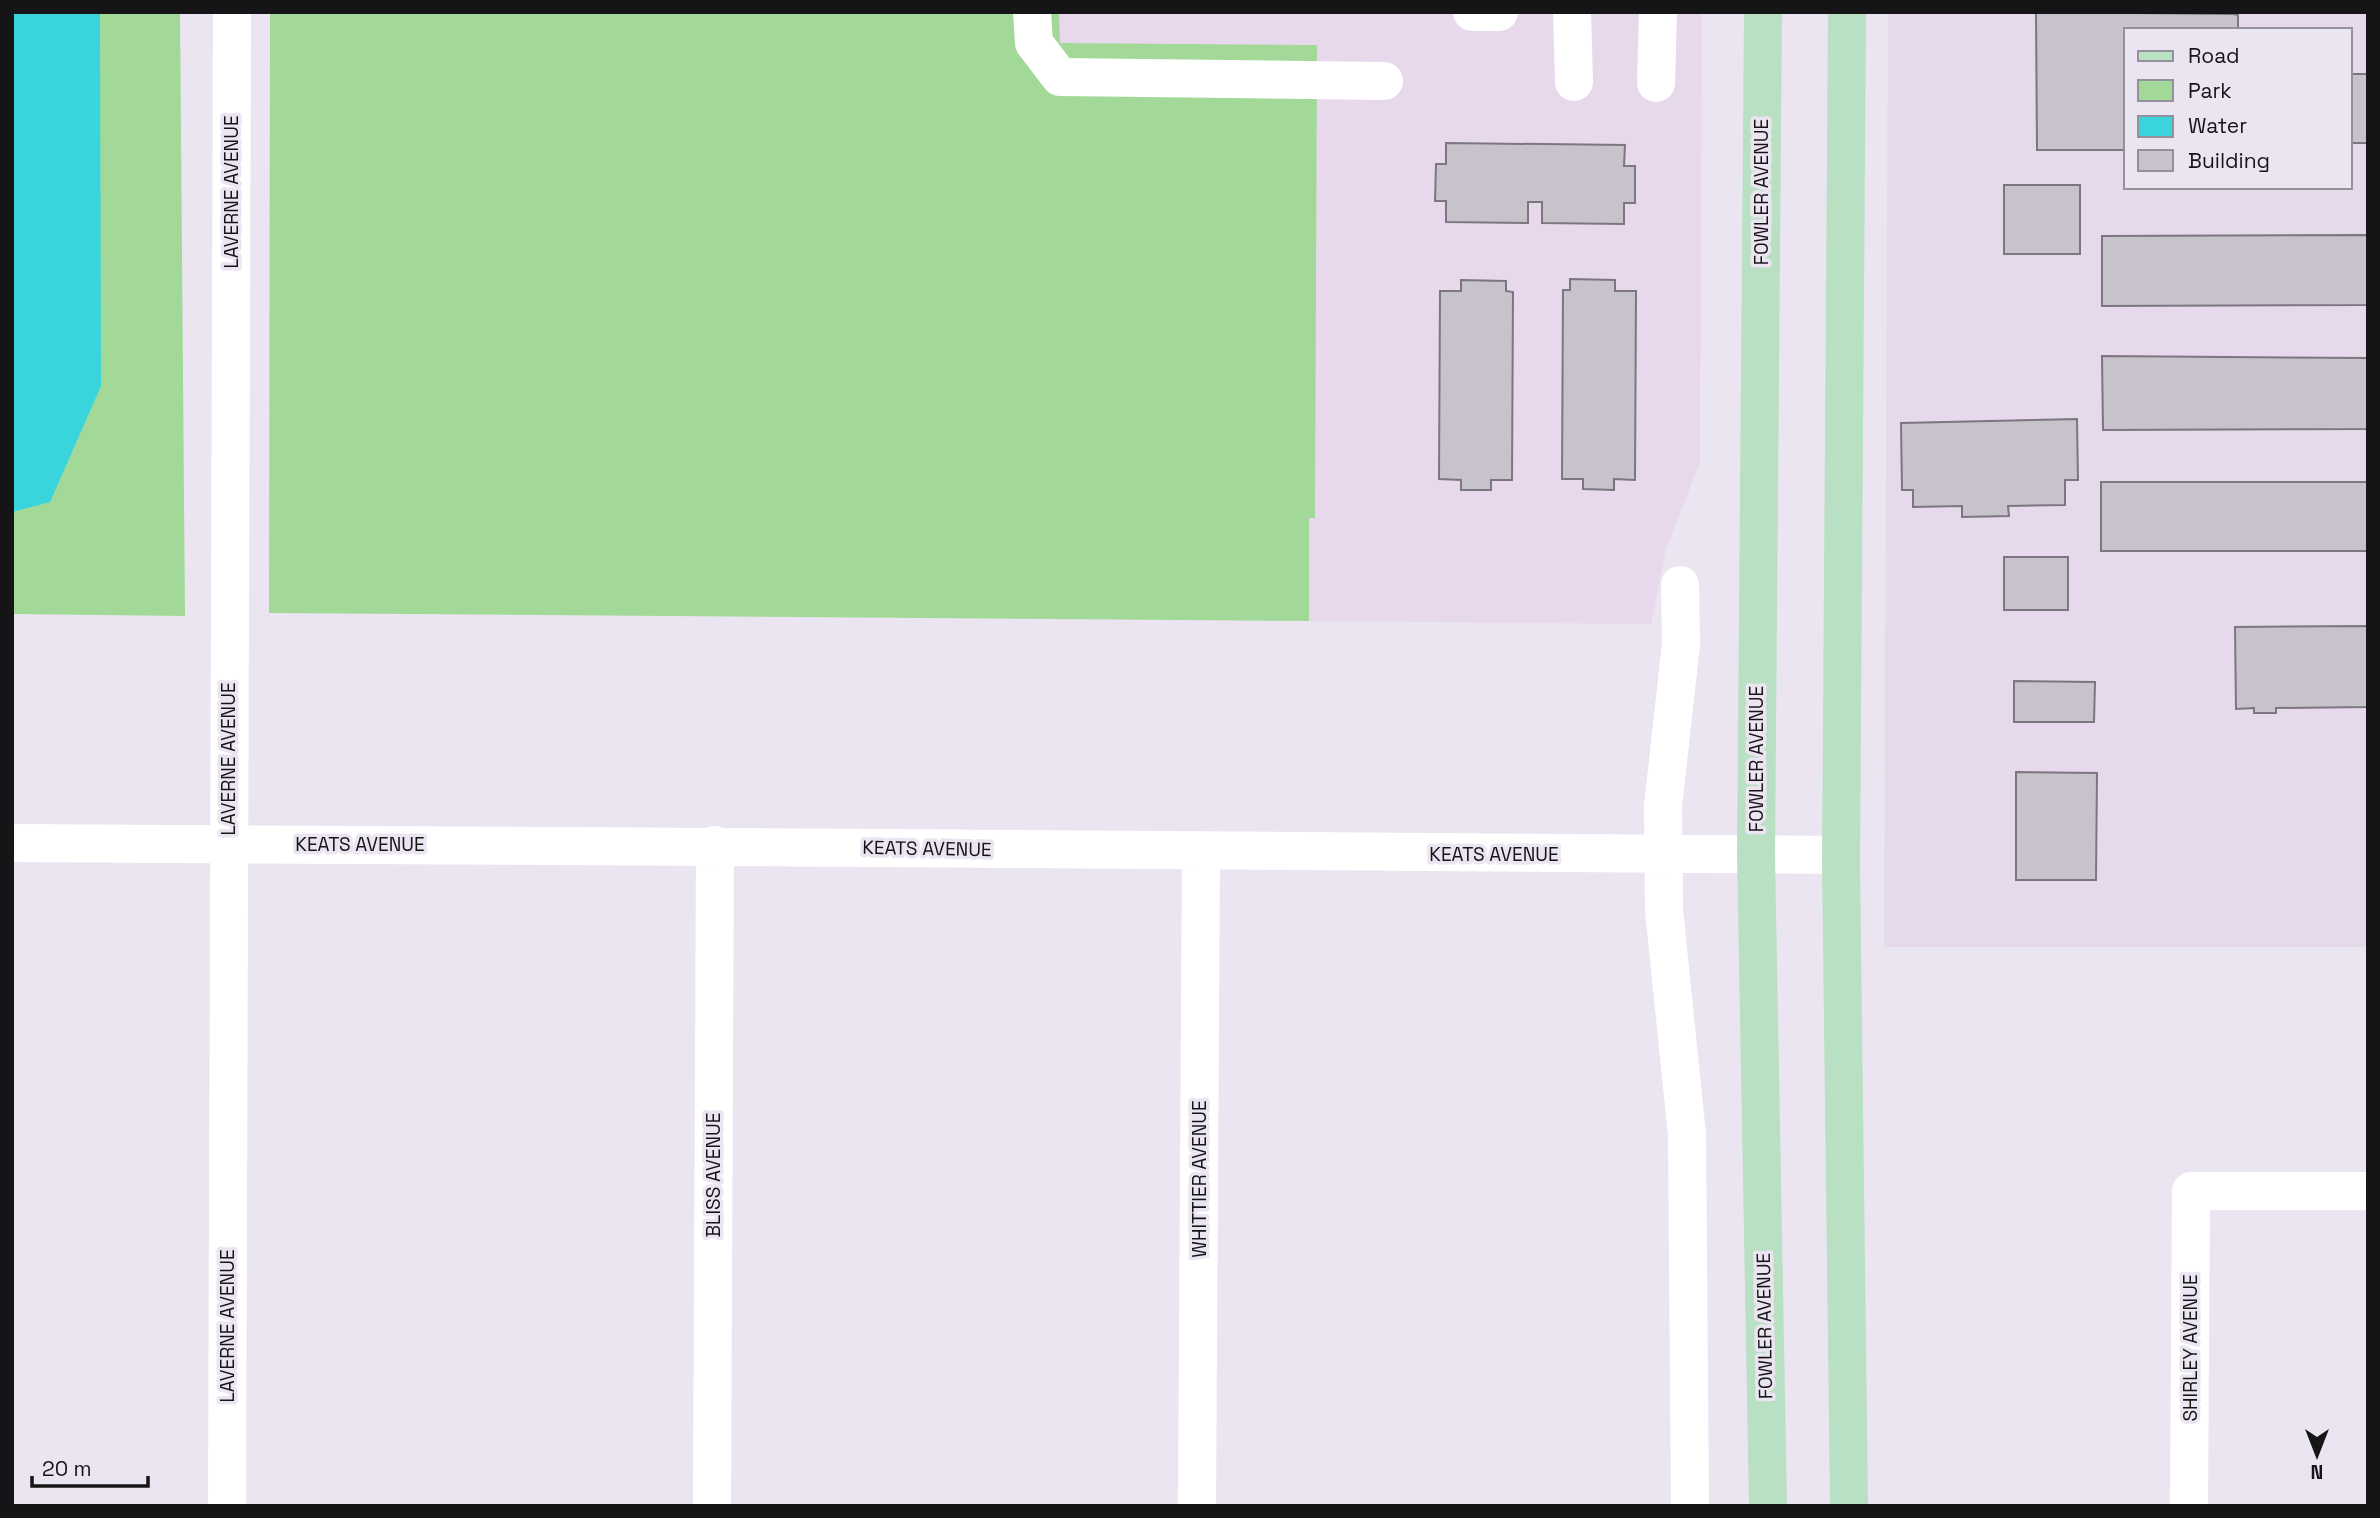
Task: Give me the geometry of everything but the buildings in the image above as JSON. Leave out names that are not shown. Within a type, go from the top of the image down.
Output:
[{"type":"main road","name":"FOWLER AVENUE","points":[[1763,12],[1756,855],[1768,1506]]},
{"type":"main road","points":[[1847,12],[1841,855],[1849,1506]]},
{"type":"street","name":"LAVERNE AVENUE","points":[[227,1506],[232,12]]},
{"type":"street","points":[[1032,12],[1034,43],[1060,77],[1384,80]]},
{"type":"street","points":[[1472,12],[1499,12]]},
{"type":"street","points":[[1572,12],[1574,82]]},
{"type":"street","points":[[1656,83],[1658,12]]},
{"type":"street","points":[[1679,585],[1681,644],[1663,806],[1664,910],[1687,1135],[1690,1506]]},
{"type":"street","name":"KEATS AVENUE","points":[[12,843],[715,845],[1201,852],[1841,855]]},
{"type":"street","name":"BLISS AVENUE","points":[[712,1506],[715,845]]},
{"type":"street","name":"WHITTIER AVENUE","points":[[1197,1506],[1201,852]]},
{"type":"street","name":"SHIRLEY AVENUE","points":[[2189,1506],[2191,1191],[2368,1191]]},
{"type":"shaded area","points":[[1059,12],[1702,12],[1700,462],[1666,549],[1651,624],[1309,621],[1309,518],[1314,518],[1059,43]]},
{"type":"shaded area","points":[[1888,12],[2368,12],[2368,947],[1884,947]]},
{"type":"green space","points":[[12,12],[180,12],[185,616],[12,614]]},
{"type":"green space","points":[[270,12],[1059,12],[1060,43],[1317,45],[1315,518],[1309,518],[1309,621],[269,613]]},
{"type":"water","points":[[12,12],[100,12],[101,386],[50,502],[12,512]]}]
